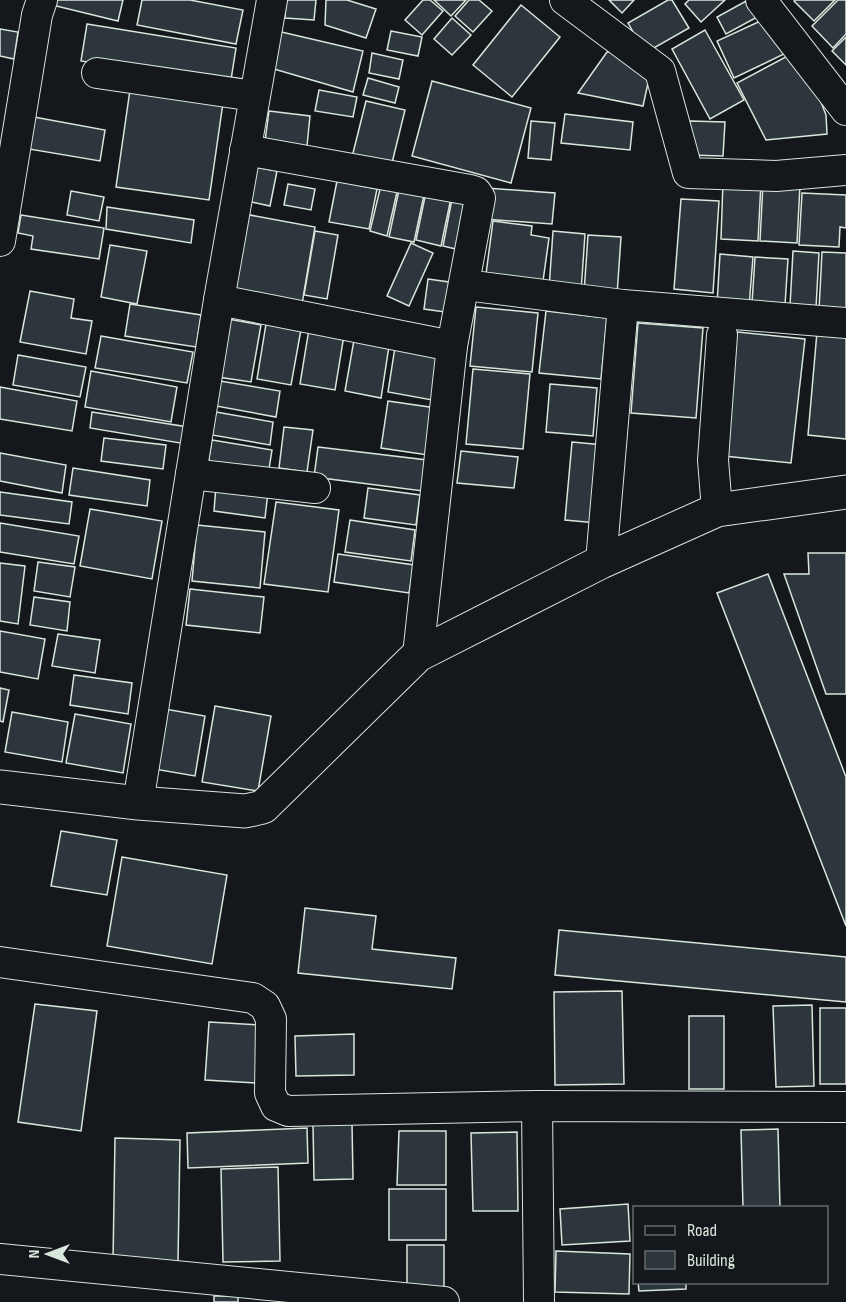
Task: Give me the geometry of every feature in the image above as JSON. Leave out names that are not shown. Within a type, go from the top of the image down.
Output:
[{"type":"street","points":[[0,241],[37,15],[42,0]]},
{"type":"street","points":[[138,803],[219,300],[272,0]]},
{"type":"street","points":[[565,0],[660,71],[688,173],[776,176],[846,170]]},
{"type":"street","points":[[761,0],[846,110]]},
{"type":"street","points":[[97,73],[254,96]]},
{"type":"street","points":[[245,150],[470,190],[476,192],[480,198],[452,346],[418,655]]},
{"type":"street","points":[[465,285],[623,305],[846,323]]},
{"type":"street","points":[[219,300],[452,346]]},
{"type":"street","points":[[601,562],[623,305]]},
{"type":"street","points":[[717,510],[713,460],[722,335]]},
{"type":"street","points":[[191,474],[315,488]]},
{"type":"street","points":[[0,787],[138,803],[244,811],[263,807],[418,655],[601,562],[717,510],[846,492]]},
{"type":"street","points":[[0,962],[253,998],[265,1006],[271,1019],[270,1093],[276,1106],[288,1111],[537,1106],[846,1107]]},
{"type":"street","points":[[537,1106],[539,1302]]},
{"type":"street","points":[[0,1259],[355,1298],[444,1302]]},
{"type":"building","points":[[53,0],[123,0],[118,21],[52,5]]},
{"type":"building","points":[[142,0],[190,0],[243,10],[236,44],[137,25]]},
{"type":"building","points":[[286,0],[316,0],[314,20],[285,18]]},
{"type":"building","points":[[326,0],[347,0],[376,9],[366,38],[325,25]]},
{"type":"building","points":[[423,0],[430,0],[443,11],[422,35],[405,20]]},
{"type":"building","points":[[434,0],[466,0],[451,16]]},
{"type":"building","points":[[469,0],[479,0],[492,11],[473,32],[455,16]]},
{"type":"building","points":[[609,0],[634,0],[622,13]]},
{"type":"building","points":[[668,0],[672,0],[689,28],[645,53],[628,23]]},
{"type":"building","points":[[689,0],[725,0],[701,22],[685,4]]},
{"type":"building","points":[[748,0],[759,16],[726,34],[717,17]]},
{"type":"building","points":[[795,0],[835,0],[814,21]]},
{"type":"building","points":[[838,0],[846,0],[846,34],[833,48],[812,26]]},
{"type":"building","points":[[521,5],[560,37],[512,97],[473,65]]},
{"type":"building","points":[[452,18],[471,35],[452,55],[434,39]]},
{"type":"building","points":[[767,18],[784,54],[734,78],[717,41]]},
{"type":"building","points":[[87,24],[236,48],[230,86],[81,61]]},
{"type":"building","points":[[0,29],[18,32],[14,59],[0,56]]},
{"type":"building","points":[[273,30],[363,51],[353,92],[267,67]]},
{"type":"building","points":[[705,30],[744,100],[710,119],[672,49]]},
{"type":"building","points":[[391,31],[422,37],[418,56],[387,50]]},
{"type":"building","points":[[846,37],[846,65],[832,51]]},
{"type":"building","points":[[607,52],[615,52],[650,74],[643,106],[578,93]]},
{"type":"building","points":[[795,52],[819,97],[826,115],[827,134],[766,140],[737,83]]},
{"type":"building","points":[[372,53],[403,60],[399,79],[369,73]]},
{"type":"building","points":[[368,78],[399,87],[395,103],[363,95]]},
{"type":"building","points":[[432,81],[531,108],[511,183],[412,156]]},
{"type":"building","points":[[131,83],[224,96],[209,200],[116,187]]},
{"type":"building","points":[[319,90],[357,97],[353,117],[315,111]]},
{"type":"building","points":[[366,101],[405,110],[391,167],[352,157]]},
{"type":"building","points":[[269,111],[310,116],[307,146],[265,141]]},
{"type":"building","points":[[565,114],[633,122],[630,150],[561,143]]},
{"type":"building","points":[[34,117],[105,130],[100,161],[29,149]]},
{"type":"building","points":[[531,121],[555,123],[551,160],[528,158]]},
{"type":"building","points":[[690,121],[725,122],[723,156],[689,155]]},
{"type":"building","points":[[249,166],[277,171],[270,206],[242,200]]},
{"type":"building","points":[[337,181],[377,189],[369,229],[329,222]]},
{"type":"building","points":[[723,181],[761,182],[758,241],[721,239]]},
{"type":"building","points":[[763,183],[800,185],[797,243],[760,241]]},
{"type":"building","points":[[288,184],[315,189],[311,210],[284,205]]},
{"type":"building","points":[[486,188],[555,193],[552,224],[484,219]]},
{"type":"building","points":[[380,189],[397,192],[387,236],[370,231]]},
{"type":"building","points":[[399,190],[424,195],[414,242],[389,237]]},
{"type":"building","points":[[71,191],[104,197],[99,221],[67,215]]},
{"type":"building","points":[[426,192],[451,198],[441,246],[416,240]]},
{"type":"building","points":[[802,193],[846,195],[846,228],[840,227],[839,247],[799,245]]},
{"type":"building","points":[[452,199],[478,204],[468,252],[443,246]]},
{"type":"building","points":[[681,199],[719,201],[713,293],[674,289]]},
{"type":"building","points":[[107,207],[194,220],[191,243],[106,229]]},
{"type":"building","points":[[239,213],[315,227],[302,304],[226,290]]},
{"type":"building","points":[[21,215],[104,228],[99,259],[31,249],[33,236],[18,233]]},
{"type":"building","points":[[493,221],[532,226],[531,235],[549,238],[543,281],[486,274]]},
{"type":"building","points":[[315,231],[338,235],[327,299],[304,295]]},
{"type":"building","points":[[553,231],[585,234],[581,292],[549,289]]},
{"type":"building","points":[[588,235],[621,237],[617,295],[584,293]]},
{"type":"building","points":[[411,243],[433,253],[409,306],[387,296]]},
{"type":"building","points":[[110,245],[147,251],[137,304],[101,297]]},
{"type":"building","points":[[793,251],[819,253],[816,308],[790,306]]},
{"type":"building","points":[[822,252],[846,253],[846,311],[819,310]]},
{"type":"building","points":[[720,254],[753,257],[749,307],[717,304]]},
{"type":"building","points":[[755,257],[788,259],[785,305],[752,303]]},
{"type":"building","points":[[428,279],[449,282],[445,312],[424,309]]},
{"type":"building","points":[[30,291],[74,299],[71,318],[92,321],[86,354],[20,342]]},
{"type":"building","points":[[130,304],[201,315],[196,347],[125,336]]},
{"type":"building","points":[[476,307],[538,313],[532,372],[470,366]]},
{"type":"building","points":[[546,311],[607,318],[601,379],[539,373]]},
{"type":"building","points":[[267,318],[302,324],[291,385],[257,379]]},
{"type":"building","points":[[228,319],[261,325],[251,382],[218,377]]},
{"type":"building","points":[[638,323],[703,328],[696,418],[631,413]]},
{"type":"building","points":[[309,329],[344,335],[335,390],[300,384]]},
{"type":"building","points":[[728,331],[805,339],[791,463],[715,455]]},
{"type":"building","points":[[817,332],[846,335],[846,439],[808,435]]},
{"type":"building","points":[[101,336],[193,352],[187,383],[95,368]]},
{"type":"building","points":[[354,340],[389,346],[381,398],[345,391]]},
{"type":"building","points":[[395,347],[440,355],[432,400],[388,392]]},
{"type":"building","points":[[18,355],[86,367],[80,397],[13,385]]},
{"type":"building","points":[[473,369],[530,374],[523,449],[466,444]]},
{"type":"building","points":[[91,371],[177,387],[171,422],[85,407]]},
{"type":"building","points":[[220,381],[280,391],[276,417],[216,406]]},
{"type":"building","points":[[550,384],[597,388],[593,436],[546,432]]},
{"type":"building","points":[[0,387],[77,401],[72,431],[0,419]]},
{"type":"building","points":[[388,401],[436,408],[428,455],[381,448]]},
{"type":"building","points":[[92,412],[188,427],[186,444],[90,428]]},
{"type":"building","points":[[216,412],[273,422],[270,445],[212,435]]},
{"type":"building","points":[[284,427],[313,430],[307,472],[279,468]]},
{"type":"building","points":[[104,438],[166,445],[163,469],[101,461]]},
{"type":"building","points":[[212,440],[272,450],[268,475],[208,465]]},
{"type":"building","points":[[572,442],[604,445],[597,523],[565,520]]},
{"type":"building","points":[[318,447],[427,460],[423,491],[314,477]]},
{"type":"building","points":[[461,451],[518,457],[514,488],[457,483]]},
{"type":"building","points":[[0,453],[66,465],[62,493],[0,481]]},
{"type":"building","points":[[73,468],[150,480],[147,506],[69,495]]},
{"type":"building","points":[[216,486],[268,492],[265,518],[214,511]]},
{"type":"building","points":[[368,488],[420,495],[416,525],[364,518]]},
{"type":"building","points":[[0,492],[72,502],[69,524],[0,515]]},
{"type":"building","points":[[276,502],[339,510],[328,592],[264,584]]},
{"type":"building","points":[[90,509],[162,521],[152,579],[80,566]]},
{"type":"building","points":[[350,520],[415,530],[411,561],[345,552]]},
{"type":"building","points":[[0,523],[79,536],[74,564],[0,552]]},
{"type":"building","points":[[197,525],[265,532],[260,588],[192,581]]},
{"type":"building","points":[[808,553],[846,553],[846,694],[826,694],[784,574],[809,574]]},
{"type":"building","points":[[338,554],[414,565],[409,593],[334,582]]},
{"type":"building","points":[[38,562],[75,567],[70,597],[34,591]]},
{"type":"building","points":[[0,563],[25,566],[18,624],[0,621]]},
{"type":"building","points":[[768,574],[846,777],[846,926],[717,593]]},
{"type":"building","points":[[190,589],[264,597],[260,633],[186,625]]},
{"type":"building","points":[[34,597],[70,602],[67,631],[30,625]]},
{"type":"building","points":[[0,631],[45,639],[38,679],[0,672]]},
{"type":"building","points":[[58,634],[100,640],[95,673],[52,666]]},
{"type":"building","points":[[74,675],[132,683],[128,714],[70,705]]},
{"type":"building","points":[[0,688],[9,690],[3,722],[0,721]]},
{"type":"building","points":[[215,706],[271,716],[258,791],[202,782]]},
{"type":"building","points":[[165,709],[205,716],[195,776],[154,769]]},
{"type":"building","points":[[12,712],[68,722],[62,762],[5,752]]},
{"type":"building","points":[[75,714],[131,724],[123,773],[66,763]]},
{"type":"building","points":[[61,831],[117,840],[107,895],[51,886]]},
{"type":"building","points":[[122,857],[227,875],[212,964],[107,946]]},
{"type":"building","points":[[305,908],[376,916],[372,949],[456,958],[452,989],[298,973]]},
{"type":"building","points":[[559,930],[846,957],[846,1002],[555,975]]},
{"type":"building","points":[[622,991],[624,1084],[555,1085],[554,992]]},
{"type":"building","points":[[35,1004],[97,1011],[81,1131],[18,1122]]},
{"type":"building","points":[[812,1005],[814,1086],[776,1087],[773,1006]]},
{"type":"building","points":[[820,1008],[846,1008],[846,1084],[820,1084]]},
{"type":"building","points":[[689,1016],[724,1016],[724,1089],[689,1089]]},
{"type":"building","points":[[209,1022],[261,1025],[258,1083],[205,1080]]},
{"type":"building","points":[[354,1034],[354,1075],[296,1076],[295,1036]]},
{"type":"building","points":[[352,1123],[353,1179],[314,1180],[313,1124]]},
{"type":"building","points":[[307,1128],[308,1163],[188,1168],[187,1133]]},
{"type":"building","points":[[778,1129],[780,1206],[743,1206],[741,1130]]},
{"type":"building","points":[[399,1131],[446,1131],[446,1185],[397,1185]]},
{"type":"building","points":[[517,1132],[518,1211],[473,1211],[471,1133]]},
{"type":"building","points":[[115,1138],[180,1140],[178,1262],[113,1261]]},
{"type":"building","points":[[278,1167],[280,1261],[223,1262],[221,1169]]},
{"type":"building","points":[[389,1189],[446,1189],[446,1240],[389,1240]]},
{"type":"building","points":[[628,1204],[630,1241],[562,1245],[560,1209]]},
{"type":"building","points":[[407,1245],[444,1245],[444,1287],[407,1287]]},
{"type":"building","points":[[556,1251],[630,1254],[629,1294],[555,1292]]},
{"type":"building","points":[[638,1284],[686,1284],[686,1289],[639,1291]]},
{"type":"building","points":[[214,1296],[238,1296],[238,1302],[214,1302]]}]
